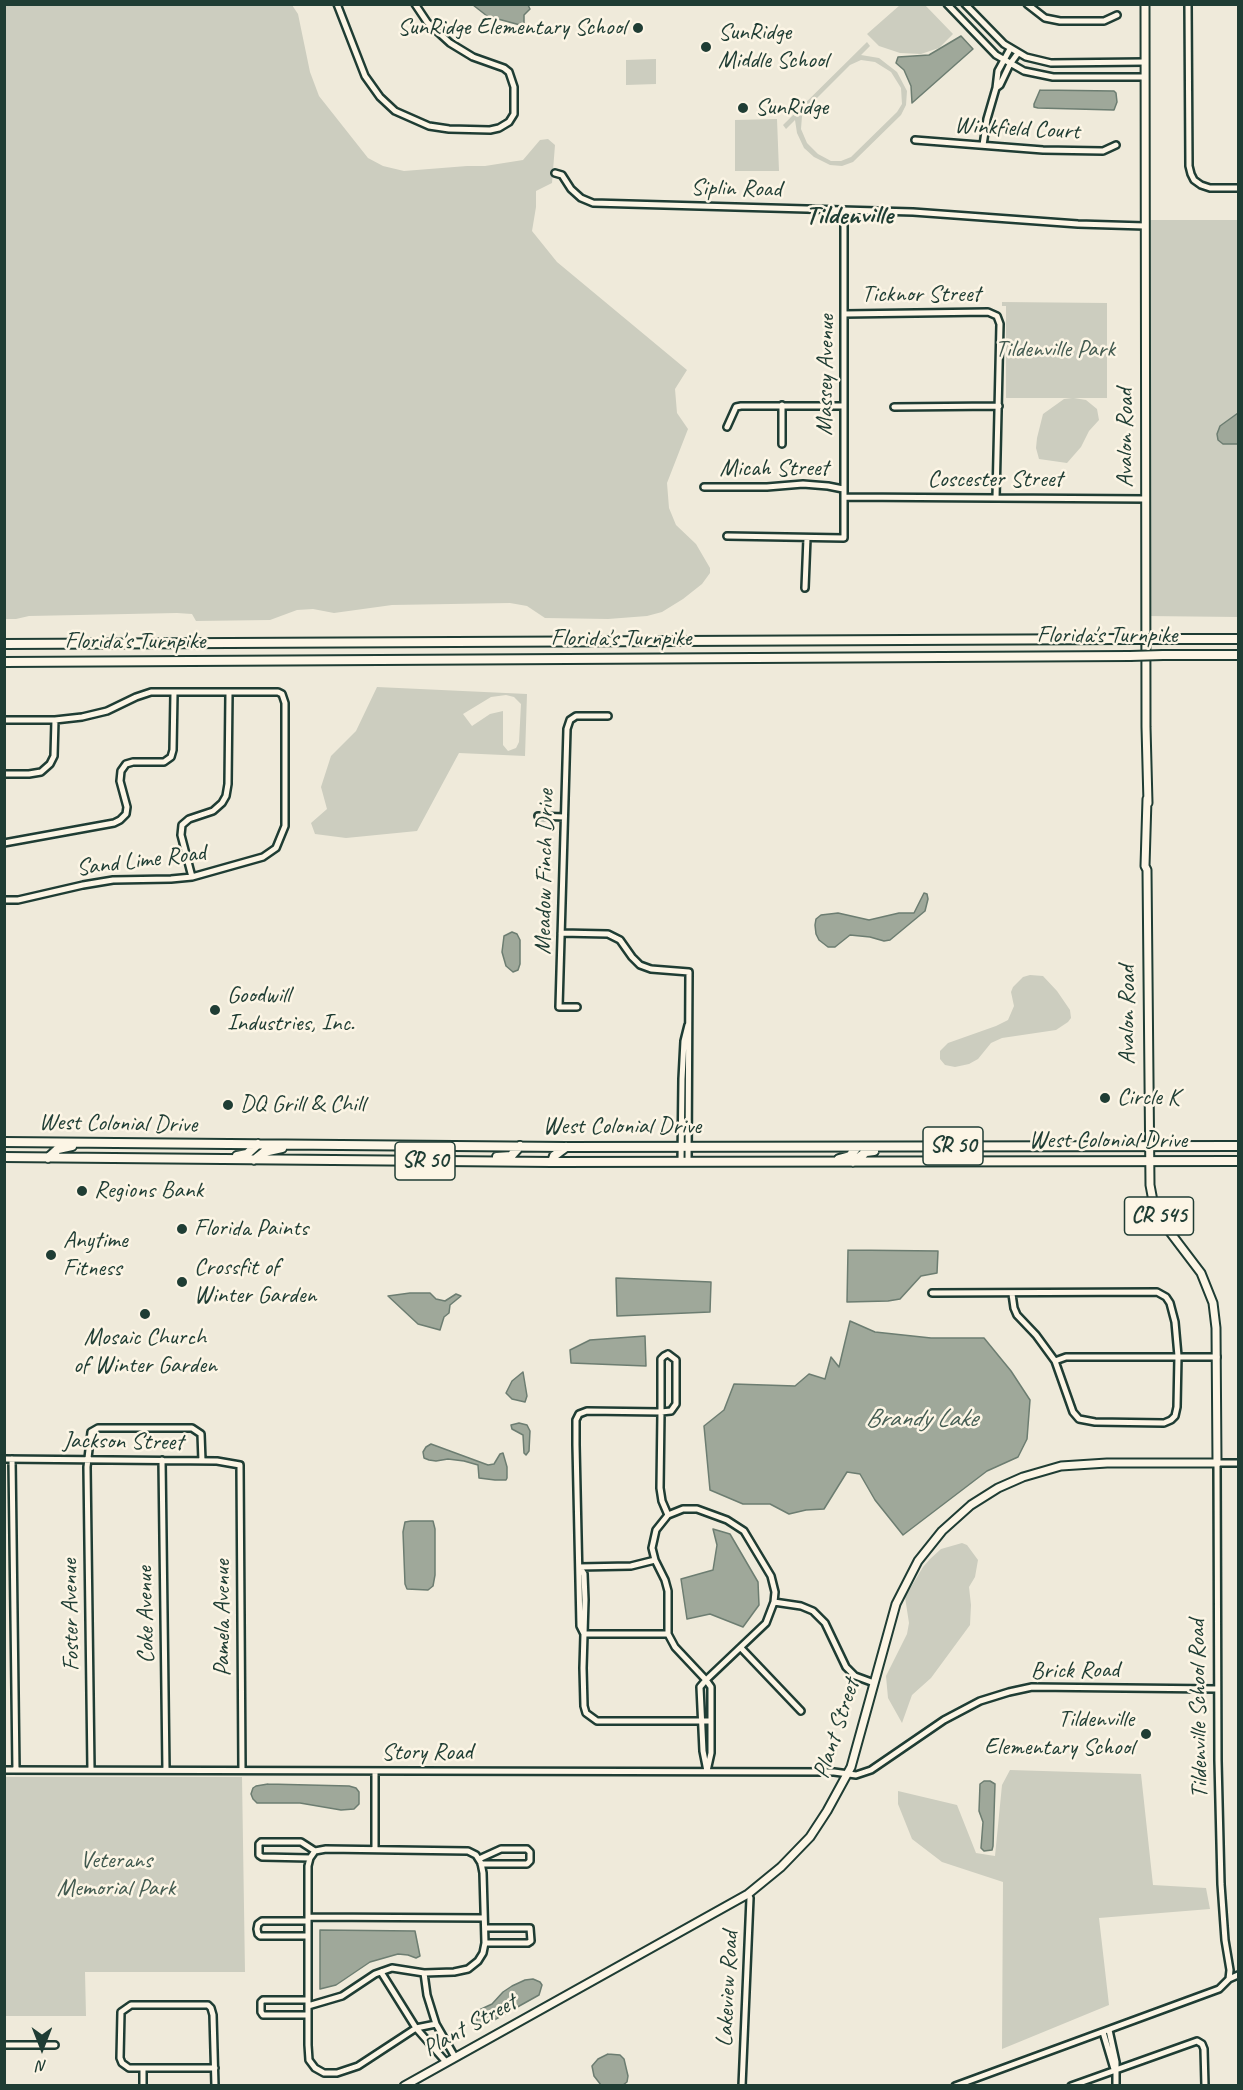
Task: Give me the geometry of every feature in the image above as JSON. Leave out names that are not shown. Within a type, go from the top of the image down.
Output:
[{"type":"highway","name":"Florida's Turnpike","points":[[4,644],[1239,639]]},
{"type":"highway","name":"Florida's Turnpike","points":[[4,662],[1239,655]]},
{"type":"highway","name":"West Colonial Drive","points":[[4,1142],[566,1147],[1239,1146]]},
{"type":"highway","points":[[48,1158],[58,1149],[83,1143]]},
{"type":"highway","points":[[218,1159],[247,1154],[258,1144]]},
{"type":"highway","points":[[254,1160],[264,1152],[298,1144]]},
{"type":"highway","points":[[465,1161],[511,1156],[520,1146]]},
{"type":"highway","points":[[552,1162],[554,1156],[566,1147]]},
{"type":"highway","points":[[829,1162],[849,1156],[857,1147]]},
{"type":"highway","points":[[853,1162],[866,1152],[906,1147]]},
{"type":"highway","name":"West Colonial Drive","points":[[4,1157],[552,1162],[1239,1161]]},
{"type":"main road","name":"Avalon Road","points":[[1145,4],[1147,799],[1145,866],[1147,870],[1149,1160]]},
{"type":"main road","name":"Tildenville School Road","points":[[1149,1160],[1150,1185],[1156,1211],[1170,1234],[1194,1262],[1210,1293],[1215,1315],[1217,1463]]},
{"type":"main road","name":"Plant Street","points":[[404,2085],[748,1894],[781,1867],[810,1837],[848,1774],[896,1604],[918,1560],[942,1531],[971,1505],[998,1488],[1023,1477],[1061,1466],[1107,1462],[1217,1463]]},
{"type":"street","points":[[337,4],[365,76],[380,97],[395,111],[429,126],[449,129],[490,130],[509,122],[514,114],[514,87],[509,72],[473,57],[450,43],[435,30],[415,4]]},
{"type":"street","points":[[947,4],[987,46],[1010,64],[1032,74],[1053,77],[1145,76]]},
{"type":"street","points":[[965,4],[1010,49],[1035,60],[1051,63],[1145,62]]},
{"type":"street","points":[[1027,4],[1045,18],[1060,21],[1104,21],[1117,15]]},
{"type":"street","points":[[1188,4],[1189,166],[1191,174],[1194,180],[1210,188],[1239,188]]},
{"type":"street","points":[[983,145],[997,74],[1010,49]]},
{"type":"street","points":[[996,88],[1018,53]]},
{"type":"street","name":"Winkfield Court","points":[[915,140],[1043,150],[1103,151],[1116,145]]},
{"type":"street","name":"Siplin Road","points":[[555,173],[562,175],[571,189],[581,198],[593,203],[913,212],[1078,224],[1145,225]]},
{"type":"street","name":"Massey Avenue","points":[[807,538],[844,538],[844,211]]},
{"type":"street","name":"Ticknor Street","points":[[844,314],[988,312],[997,316],[1000,324],[999,406]]},
{"type":"street","points":[[782,405],[782,444]]},
{"type":"street","points":[[727,427],[736,407],[741,406],[844,406]]},
{"type":"street","points":[[894,407],[999,406],[996,498]]},
{"type":"street","name":"Micah Street","points":[[704,487],[767,487],[804,484],[843,489]]},
{"type":"street","name":"Coscester Street","points":[[845,497],[1146,499]]},
{"type":"street","points":[[726,536],[807,538],[805,588]]},
{"type":"street","points":[[4,720],[55,720],[107,711],[151,692],[229,693],[226,796],[222,803],[213,810],[189,819],[182,825],[181,835],[192,877]]},
{"type":"street","name":"Sand Lime Road","points":[[4,900],[18,900],[113,880],[192,877],[263,856],[276,848],[285,826],[285,703],[282,694],[278,692],[229,693]]},
{"type":"street","points":[[4,843],[120,820],[126,814],[127,807],[120,780],[121,771],[133,762],[164,762],[171,757],[174,693]]},
{"type":"street","name":"Meadow Finch Drive","points":[[577,1007],[559,1007],[567,729],[570,720],[576,716],[608,716]]},
{"type":"street","points":[[4,774],[35,773],[50,765],[54,756],[55,720]]},
{"type":"street","points":[[538,816],[564,818]]},
{"type":"street","points":[[561,933],[608,934],[620,940],[640,964],[651,969],[689,972],[690,1092],[685,1147]]},
{"type":"street","points":[[685,1162],[684,1041],[690,1014]]},
{"type":"street","points":[[683,1092],[690,1092]]},
{"type":"street","points":[[932,1293],[1157,1292],[1166,1297],[1170,1303],[1175,1322],[1178,1356],[1177,1407],[1171,1420],[1164,1423],[1095,1422],[1079,1419],[1073,1412],[1055,1361],[1036,1335],[1017,1315],[1012,1294]]},
{"type":"street","points":[[668,1515],[660,1488],[661,1412],[661,1359],[668,1354],[676,1360],[674,1409],[661,1412],[586,1412],[579,1414],[576,1420],[579,1566],[584,1574],[584,1706],[586,1713],[597,1721],[711,1721]]},
{"type":"street","points":[[1055,1361],[1066,1358],[1178,1356],[1217,1358]]},
{"type":"street","points":[[661,1376],[676,1376]]},
{"type":"street","name":"Foster Avenue","points":[[91,1770],[89,1437],[94,1429],[192,1428],[201,1434],[202,1461]]},
{"type":"street","name":"Jackson Street","points":[[4,1459],[202,1461],[240,1465]]},
{"type":"street","points":[[12,1459],[16,1770]]},
{"type":"street","name":"Coke Avenue","points":[[162,1460],[165,1770]]},
{"type":"street","points":[[1217,1463],[1239,1463]]},
{"type":"street","name":"Tildenville School Road","points":[[1217,1463],[1216,1689],[1223,1923],[1230,1970],[1228,1979]]},
{"type":"street","name":"Pamela Avenue","points":[[240,1465],[242,1770]]},
{"type":"street","points":[[707,1771],[700,1721],[700,1687],[706,1680],[766,1623],[774,1602],[775,1592],[771,1576],[744,1531],[737,1525],[697,1509],[683,1509],[668,1515],[656,1530],[652,1548],[668,1592],[668,1634],[675,1647],[706,1680],[711,1687],[710,1763],[707,1771]]},
{"type":"street","points":[[579,1566],[631,1566],[655,1560]]},
{"type":"street","points":[[774,1602],[801,1606],[813,1611],[825,1623],[846,1667],[855,1676],[874,1683]]},
{"type":"street","points":[[584,1634],[668,1634]]},
{"type":"street","points":[[741,1648],[801,1711]]},
{"type":"street","name":"Brick Road","points":[[848,1774],[866,1773],[944,1720],[980,1701],[1032,1686],[1216,1689]]},
{"type":"street","name":"Story Road","points":[[4,1770],[707,1771],[848,1774]]},
{"type":"street","points":[[375,1771],[375,1850]]},
{"type":"street","points":[[308,2015],[263,2015],[261,2002],[263,2000],[308,2003],[342,1996],[375,1974],[392,1968],[424,1973],[468,1970],[478,1961],[485,1943],[480,1862],[476,1855],[468,1851],[326,1849],[315,1851],[301,1842],[261,1842],[259,1844],[259,1855],[262,1857],[310,1858]]},
{"type":"street","points":[[501,1849],[527,1849],[530,1852],[530,1861],[527,1864],[480,1862],[501,1849]]},
{"type":"street","points":[[315,1851],[308,1866],[309,2060],[315,2068],[324,2073],[337,2073],[358,2066],[416,2028],[436,2024]]},
{"type":"street","name":"Lakeview Road","points":[[742,2085],[750,1898],[748,1894]]},
{"type":"street","points":[[308,1936],[262,1936],[257,1932],[258,1924],[262,1921],[308,1919],[484,1918]]},
{"type":"street","points":[[485,1928],[530,1928],[531,1941],[528,1943],[485,1943]]},
{"type":"street","points":[[381,1972],[416,2028],[446,2061]]},
{"type":"street","points":[[424,1973],[426,1995],[436,2024],[455,2056]]},
{"type":"street","points":[[955,2085],[1219,1989],[1228,1979],[1239,1975]]},
{"type":"street","points":[[215,2068],[129,2068],[122,2063],[120,2058],[122,2012],[131,2005],[208,2005],[213,2015],[215,2068],[215,2085]]},
{"type":"street","points":[[1106,2031],[1116,2061],[1116,2085]]},
{"type":"street","points":[[1071,2085],[1197,2041],[1204,2049],[1205,2085]]},
{"type":"street","points":[[4,2044],[55,2045]]},
{"type":"street","points":[[143,2069],[143,2085]]},
{"type":"green space","points":[[5,5],[292,5],[298,14],[310,72],[319,96],[368,158],[383,166],[404,171],[485,166],[523,160],[540,140],[548,139],[555,145],[552,183],[536,191],[532,231],[557,262],[687,370],[675,389],[677,413],[688,429],[667,483],[669,508],[676,525],[696,544],[710,568],[710,573],[702,584],[662,612],[647,616],[608,619],[545,618],[527,606],[510,603],[392,605],[334,613],[313,609],[297,610],[270,620],[196,621],[192,614],[177,613],[29,616],[5,619]]},
{"type":"green space","points":[[900,5],[925,5],[953,34],[939,48],[921,54],[900,53],[879,46],[867,34]]},
{"type":"green space","points":[[867,42],[870,46],[861,55],[879,58],[897,72],[907,91],[906,105],[901,115],[853,162],[842,166],[830,165],[814,157],[804,148],[797,133],[795,120],[786,129],[783,125]],"holes":[[[861,60],[875,62],[891,72],[901,88],[902,104],[897,112],[851,157],[841,161],[831,161],[818,154],[807,143],[801,129],[802,116],[806,109],[850,65]]]},
{"type":"green space","points":[[656,59],[656,84],[626,85],[626,60]]},
{"type":"green space","points":[[777,119],[779,171],[735,171],[735,120]]},
{"type":"green space","points":[[1145,220],[1238,220],[1238,617],[1146,616]]},
{"type":"green space","name":"Tildenville Park","points":[[1002,302],[1107,303],[1107,398],[1074,398],[1086,400],[1097,409],[1099,420],[1067,463],[1039,459],[1036,448],[1043,414],[1064,399],[1072,398],[1006,398],[1006,306],[1002,306]]},
{"type":"green space","points":[[377,687],[527,694],[525,756],[459,753],[417,831],[346,838],[315,834],[311,823],[327,809],[321,787],[331,756],[356,731]],"holes":[[[506,695],[514,697],[521,704],[519,742],[516,748],[508,751],[503,745],[503,711],[490,714],[472,726],[463,714],[491,697]]]},
{"type":"green space","points":[[1043,976],[1057,991],[1070,1010],[1071,1018],[1068,1022],[1056,1030],[1002,1038],[991,1043],[978,1059],[969,1064],[955,1067],[945,1065],[940,1059],[940,1051],[948,1043],[1008,1020],[1014,1006],[1011,992],[1013,987],[1023,977]]},
{"type":"green space","points":[[962,1543],[967,1545],[978,1560],[975,1577],[969,1587],[970,1625],[931,1678],[912,1695],[902,1723],[888,1698],[886,1676],[907,1634],[909,1623],[905,1597],[930,1559],[941,1549]]},
{"type":"green space","points":[[1010,1770],[1141,1774],[1153,1885],[1206,1888],[1210,1909],[1099,1918],[1109,2005],[1002,2049],[1003,1882],[942,1862],[912,1839],[898,1804],[898,1791],[957,1805],[976,1853],[995,1856],[1002,1785]]},
{"type":"green space","name":"Veterans Memorial Park","points":[[4,1777],[242,1777],[245,1972],[85,1972],[86,2016],[5,2016]]},
{"type":"water","points":[[473,5],[528,5],[530,9],[524,15],[524,23],[520,25],[487,16]]},
{"type":"water","points":[[961,36],[973,49],[912,103],[911,86],[904,70],[896,63],[898,57],[929,55]]},
{"type":"water","points":[[1040,90],[1114,91],[1117,102],[1114,110],[1038,108],[1034,107],[1034,104]]},
{"type":"water","points":[[1238,413],[1238,444],[1223,444],[1218,440],[1217,434],[1220,426]]},
{"type":"water","points":[[924,893],[927,894],[928,899],[925,911],[890,940],[850,935],[835,947],[828,947],[819,940],[816,934],[816,919],[821,915],[838,913],[869,920],[899,913],[914,913]]},
{"type":"water","points":[[512,932],[517,934],[520,940],[520,964],[518,970],[513,972],[506,966],[502,952],[504,936]]},
{"type":"water","points":[[848,1250],[938,1251],[937,1273],[921,1276],[900,1299],[847,1302]]},
{"type":"water","points":[[616,1278],[711,1282],[710,1312],[617,1316]]},
{"type":"water","points":[[430,1293],[436,1299],[445,1301],[456,1294],[461,1296],[450,1305],[449,1313],[444,1317],[440,1330],[418,1324],[388,1296]]},
{"type":"water","name":"Brandy Lake","points":[[850,1321],[875,1332],[931,1338],[984,1338],[1011,1371],[1030,1400],[1027,1439],[1018,1457],[987,1471],[903,1535],[875,1500],[860,1474],[847,1472],[824,1509],[789,1514],[770,1504],[743,1504],[710,1490],[704,1426],[724,1410],[734,1384],[795,1386],[809,1374],[825,1379],[831,1357],[839,1367]]},
{"type":"water","points":[[645,1336],[646,1366],[571,1363],[570,1350],[590,1340]]},
{"type":"water","points":[[523,1372],[527,1396],[525,1402],[512,1399],[506,1393],[512,1381]]},
{"type":"water","points":[[519,1423],[527,1425],[530,1431],[529,1451],[526,1455],[523,1435],[512,1429],[511,1425]]},
{"type":"water","points":[[431,1444],[488,1465],[494,1464],[503,1453],[507,1478],[506,1480],[495,1480],[479,1478],[478,1465],[464,1461],[448,1459],[436,1461],[424,1458],[423,1452]]},
{"type":"water","points":[[433,1521],[435,1529],[435,1575],[433,1586],[428,1590],[407,1589],[405,1584],[403,1532],[405,1522]]},
{"type":"water","points":[[713,1529],[730,1534],[758,1582],[759,1605],[743,1627],[710,1614],[687,1619],[681,1579],[713,1570],[717,1545]]},
{"type":"water","points":[[984,1781],[995,1784],[993,1846],[992,1850],[984,1851],[981,1848],[983,1822],[979,1811],[980,1784]]},
{"type":"water","points":[[268,1784],[349,1786],[356,1788],[359,1792],[359,1804],[354,1809],[341,1810],[300,1803],[257,1803],[251,1794],[253,1788]]},
{"type":"water","points":[[320,1930],[415,1931],[420,1956],[416,1958],[398,1954],[370,1962],[336,1985],[320,1989]]},
{"type":"water","points":[[533,1979],[542,1985],[539,1995],[487,2024],[480,2025],[477,2022],[477,2011],[492,2004],[512,1986]]},
{"type":"water","points":[[608,2054],[620,2055],[624,2059],[628,2076],[627,2082],[623,2085],[601,2085],[594,2076],[592,2066],[598,2059]]},
{"type":"place","name":"SunRidge Elementary School","points":[[638,28]]},
{"type":"place","name":"SunRidge Middle School","points":[[706,47]]},
{"type":"place","name":"SunRidge","points":[[743,108]]},
{"type":"place","name":"Goodwill Industries, Inc.","points":[[215,1010]]},
{"type":"place","name":"Circle K","points":[[1105,1098]]},
{"type":"place","name":"DQ Grill & Chill","points":[[228,1105]]},
{"type":"place","name":"Regions Bank","points":[[82,1191]]},
{"type":"place","name":"Florida Paints","points":[[182,1229]]},
{"type":"place","name":"Anytime Fitness","points":[[51,1255]]},
{"type":"place","name":"Crossfit of Winter Garden","points":[[182,1282]]},
{"type":"place","name":"Mosaic Church of Winter Garden","points":[[145,1314]]},
{"type":"place","name":"Tildenville Elementary School","points":[[1146,1734]]},
{"type":"district","name":"Tildenville","points":[[849,216]]}]
